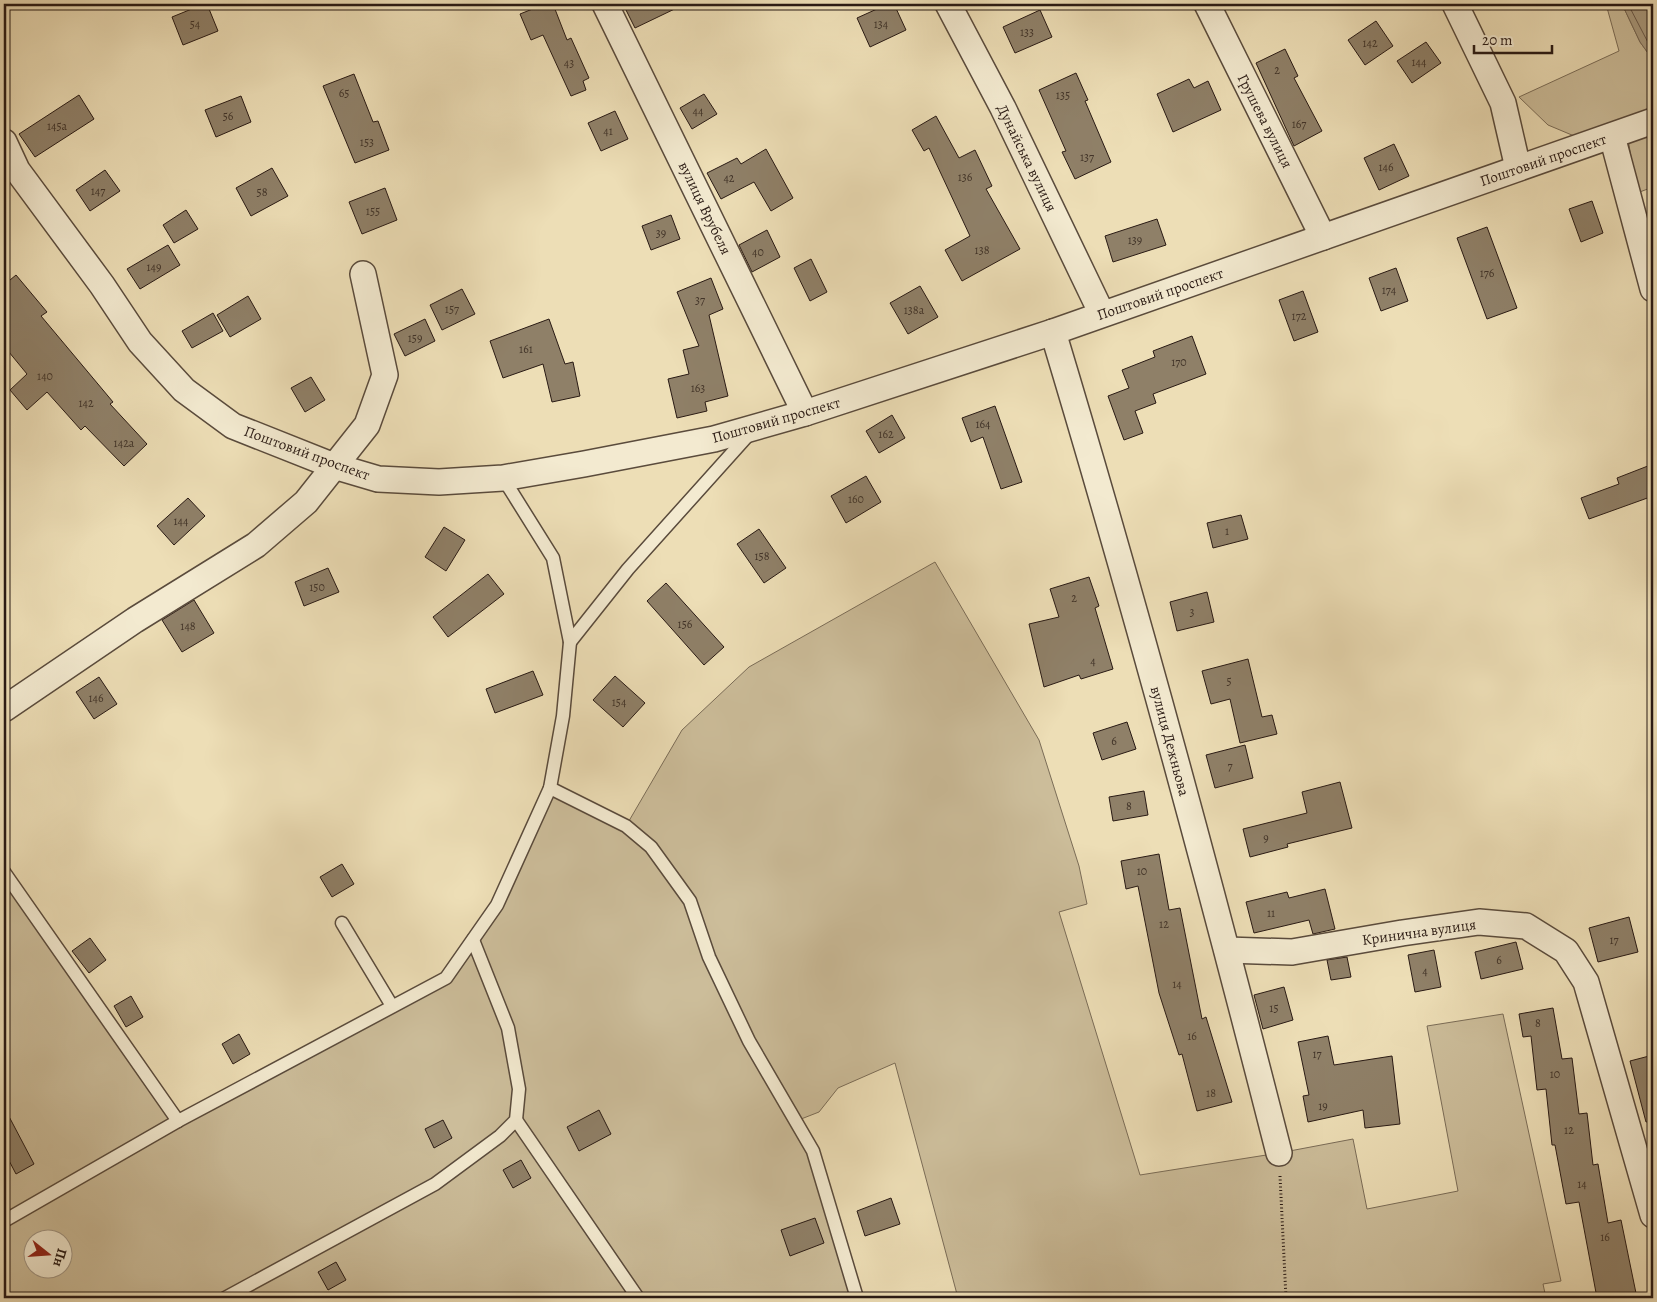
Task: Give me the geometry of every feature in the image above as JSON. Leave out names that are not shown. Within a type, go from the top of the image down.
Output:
[{"type":"street","name":"вулиця Врубеля","points":[[605,4],[805,413]]},
{"type":"street","name":"Дунайська вулиця","points":[[948,4],[1003,108],[1102,314]]},
{"type":"street","name":"Грушева вулиця","points":[[1207,4],[1323,237]]},
{"type":"street","points":[[1455,4],[1503,104],[1518,168]]},
{"type":"street","name":"Поштовий проспект","points":[[4,142],[17,170],[102,285],[140,342],[184,390],[233,426],[334,466],[378,479],[440,482],[503,478],[714,439],[755,428],[1053,332],[1653,121]]},
{"type":"street","points":[[1612,136],[1653,289]]},
{"type":"street","points":[[4,709],[135,620],[256,545],[306,502],[367,426],[385,375],[363,274]]},
{"type":"street","name":"вулиця Дежньова","points":[[1053,332],[1116,542],[1227,950],[1279,1153]]},
{"type":"street","name":"Кринична вулиця","points":[[1227,950],[1292,952],[1402,932],[1479,922],[1526,926],[1566,951],[1586,982],[1653,1215]]},
{"type":"lane","points":[[570,642],[628,569],[755,428]]},
{"type":"lane","points":[[4,1221],[178,1121],[446,978],[497,906],[550,788],[563,716],[570,642],[553,558],[503,478]]},
{"type":"lane","points":[[550,788],[626,826],[651,847],[690,901],[709,956],[749,1041],[813,1151],[857,1298]]},
{"type":"lane","points":[[4,872],[178,1121]]},
{"type":"lane","points":[[342,923],[392,1006]]},
{"type":"lane","points":[[225,1298],[435,1184],[500,1136],[516,1120],[519,1089],[508,1028],[473,940]]},
{"type":"lane","points":[[516,1120],[638,1298]]},
{"type":"path","points":[[1279,1153],[1286,1298]]},
{"type":"shaded area","points":[[1606,4],[1622,4],[1640,42],[1653,60],[1653,112],[1579,138],[1548,125],[1519,97],[1619,51]]},
{"type":"shaded area","points":[[1653,130],[1653,187],[1637,193],[1628,139]]},
{"type":"shaded area","points":[[935,562],[1039,740],[1079,866],[1087,904],[1059,912],[1140,1175],[1353,1139],[1367,1209],[1458,1191],[1427,1026],[1503,1014],[1561,1281],[1543,1284],[1546,1298],[958,1298],[895,1063],[838,1088],[819,1112],[796,1121],[813,1151],[855,1298],[4,1298],[4,872],[178,1121],[446,978],[497,905],[550,788],[626,826],[682,730],[749,667]]},
{"type":"water","points":[[1622,4],[1653,4],[1653,60],[1640,42]]},
{"type":"building","points":[[207,4],[218,31],[183,45],[172,17]]},
{"type":"building","points":[[545,4],[553,4],[567,40],[571,38],[589,78],[583,81],[586,90],[571,96],[543,35],[531,40],[520,14]]},
{"type":"building","points":[[623,4],[685,4],[635,28]]},
{"type":"building","points":[[888,4],[894,4],[906,30],[870,47],[857,18]]},
{"type":"building","points":[[1040,10],[1052,37],[1015,53],[1003,27]]},
{"type":"building","points":[[1376,21],[1393,46],[1365,65],[1348,40]]},
{"type":"building","points":[[1426,42],[1441,63],[1412,83],[1397,61]]},
{"type":"building","points":[[1285,49],[1298,76],[1294,78],[1322,131],[1294,146],[1256,63]]},
{"type":"building","points":[[1076,73],[1088,100],[1085,101],[1111,162],[1075,179],[1062,152],[1066,151],[1039,90]]},
{"type":"building","points":[[354,74],[373,122],[378,121],[389,150],[355,163],[323,86]]},
{"type":"building","points":[[1189,79],[1194,88],[1208,81],[1221,110],[1173,132],[1157,94]]},
{"type":"building","points":[[704,94],[717,114],[692,129],[680,108]]},
{"type":"building","points":[[79,95],[94,119],[35,157],[19,134]]},
{"type":"building","points":[[241,96],[251,122],[216,137],[205,110]]},
{"type":"building","points":[[615,111],[628,139],[601,151],[588,123]]},
{"type":"building","points":[[936,116],[959,158],[975,150],[992,186],[986,189],[1020,249],[962,281],[945,250],[970,236],[929,148],[924,151],[912,130]]},
{"type":"building","points":[[1394,144],[1409,176],[1379,190],[1364,158]]},
{"type":"building","points":[[766,149],[793,198],[771,211],[754,182],[721,199],[707,173],[737,158],[741,164]]},
{"type":"building","points":[[272,168],[288,196],[251,216],[236,188]]},
{"type":"building","points":[[105,170],[120,191],[90,211],[76,190]]},
{"type":"building","points":[[385,188],[397,220],[362,234],[349,202]]},
{"type":"building","points":[[1592,201],[1603,233],[1581,242],[1569,209]]},
{"type":"building","points":[[186,210],[198,229],[174,243],[163,225]]},
{"type":"building","points":[[671,215],[680,239],[651,250],[642,226]]},
{"type":"building","points":[[1157,219],[1166,245],[1113,262],[1105,236]]},
{"type":"building","points":[[1487,227],[1517,308],[1487,319],[1457,238]]},
{"type":"building","points":[[767,230],[780,257],[752,272],[739,245]]},
{"type":"building","points":[[168,245],[180,265],[140,289],[127,269]]},
{"type":"building","points":[[811,259],[827,292],[810,301],[794,268]]},
{"type":"building","points":[[1396,268],[1408,301],[1381,311],[1369,278]]},
{"type":"building","points":[[16,275],[47,312],[41,316],[113,402],[110,404],[147,444],[124,466],[85,426],[81,430],[47,392],[27,410],[10,390],[27,374],[4,346],[4,285]]},
{"type":"building","points":[[711,278],[723,309],[709,315],[728,396],[705,402],[707,411],[677,418],[668,379],[689,374],[683,350],[699,346],[677,292]]},
{"type":"building","points":[[920,286],[938,317],[908,334],[890,303]]},
{"type":"building","points":[[462,289],[475,314],[442,330],[430,305]]},
{"type":"building","points":[[1303,291],[1318,332],[1294,341],[1279,300]]},
{"type":"building","points":[[248,296],[261,319],[230,337],[217,315]]},
{"type":"building","points":[[213,313],[223,331],[192,348],[182,331]]},
{"type":"building","points":[[425,319],[435,341],[405,356],[394,334]]},
{"type":"building","points":[[549,319],[565,364],[573,362],[580,396],[552,402],[543,364],[503,378],[490,341]]},
{"type":"building","points":[[1192,336],[1206,374],[1153,394],[1156,403],[1135,411],[1143,433],[1124,440],[1108,396],[1129,388],[1122,370],[1155,357],[1153,351]]},
{"type":"building","points":[[311,377],[325,400],[305,412],[291,388]]},
{"type":"building","points":[[995,406],[1022,482],[1001,489],[983,437],[971,442],[962,418]]},
{"type":"building","points":[[892,415],[905,438],[879,453],[866,431]]},
{"type":"building","points":[[1653,464],[1653,496],[1589,519],[1581,498],[1619,484],[1617,478]]},
{"type":"building","points":[[866,476],[881,502],[846,523],[831,496]]},
{"type":"building","points":[[188,498],[205,516],[174,545],[157,526]]},
{"type":"building","points":[[1241,515],[1248,539],[1213,548],[1207,523]]},
{"type":"building","points":[[444,527],[465,540],[446,571],[425,557]]},
{"type":"building","points":[[759,529],[786,568],[764,583],[737,544]]},
{"type":"building","points":[[328,568],[339,592],[304,606],[295,582]]},
{"type":"building","points":[[488,574],[504,594],[448,637],[433,617]]},
{"type":"building","points":[[1089,577],[1099,606],[1095,608],[1113,669],[1081,679],[1079,675],[1044,687],[1029,624],[1059,617],[1050,589]]},
{"type":"building","points":[[666,583],[724,647],[704,665],[647,601]]},
{"type":"building","points":[[1207,592],[1214,622],[1177,631],[1170,602]]},
{"type":"building","points":[[194,600],[214,633],[182,652],[162,620]]},
{"type":"building","points":[[1248,659],[1262,717],[1272,715],[1277,734],[1240,743],[1230,699],[1211,704],[1202,671]]},
{"type":"building","points":[[533,671],[543,695],[495,713],[486,689]]},
{"type":"building","points":[[615,676],[645,703],[623,727],[593,700]]},
{"type":"building","points":[[99,677],[117,704],[94,719],[76,692]]},
{"type":"building","points":[[1127,722],[1136,749],[1102,760],[1093,733]]},
{"type":"building","points":[[1245,745],[1253,778],[1215,788],[1206,755]]},
{"type":"building","points":[[1340,782],[1352,828],[1287,844],[1288,847],[1250,857],[1243,829],[1307,813],[1302,792]]},
{"type":"building","points":[[1144,791],[1148,815],[1113,821],[1109,797]]},
{"type":"building","points":[[1159,854],[1169,910],[1180,908],[1202,1019],[1206,1017],[1232,1102],[1197,1111],[1182,1054],[1179,1055],[1159,993],[1138,886],[1126,889],[1121,861]]},
{"type":"building","points":[[342,864],[354,884],[332,897],[320,877]]},
{"type":"building","points":[[1325,889],[1335,929],[1313,934],[1309,920],[1254,933],[1246,902],[1287,892],[1289,898]]},
{"type":"building","points":[[1629,917],[1638,952],[1598,962],[1589,928]]},
{"type":"building","points":[[90,938],[106,960],[89,973],[72,951]]},
{"type":"building","points":[[1516,942],[1523,969],[1481,979],[1475,952]]},
{"type":"building","points":[[1434,950],[1441,987],[1415,992],[1408,955]]},
{"type":"building","points":[[1347,957],[1351,977],[1331,980],[1327,960]]},
{"type":"building","points":[[1284,987],[1293,1020],[1263,1029],[1254,995]]},
{"type":"building","points":[[131,996],[143,1017],[126,1027],[114,1006]]},
{"type":"building","points":[[1553,1008],[1562,1059],[1572,1058],[1579,1114],[1587,1113],[1593,1165],[1598,1164],[1608,1223],[1621,1220],[1637,1298],[1597,1298],[1579,1202],[1566,1204],[1555,1145],[1552,1145],[1546,1089],[1537,1090],[1531,1036],[1523,1037],[1519,1014]]},
{"type":"building","points":[[239,1034],[250,1054],[233,1064],[222,1044]]},
{"type":"building","points":[[1328,1036],[1334,1065],[1392,1056],[1400,1124],[1365,1128],[1363,1110],[1308,1122],[1303,1096],[1309,1095],[1298,1042]]},
{"type":"building","points":[[1653,1055],[1653,1121],[1646,1122],[1630,1061]]},
{"type":"building","points":[[4,1107],[34,1164],[16,1174],[4,1151]]},
{"type":"building","points":[[599,1110],[611,1134],[579,1151],[567,1127]]},
{"type":"building","points":[[443,1120],[452,1138],[434,1148],[425,1129]]},
{"type":"building","points":[[521,1160],[531,1178],[513,1188],[503,1170]]},
{"type":"building","points":[[891,1198],[900,1224],[865,1236],[857,1211]]},
{"type":"building","points":[[815,1218],[824,1243],[790,1256],[781,1230]]},
{"type":"building","points":[[336,1262],[346,1280],[328,1290],[318,1272]]}]
